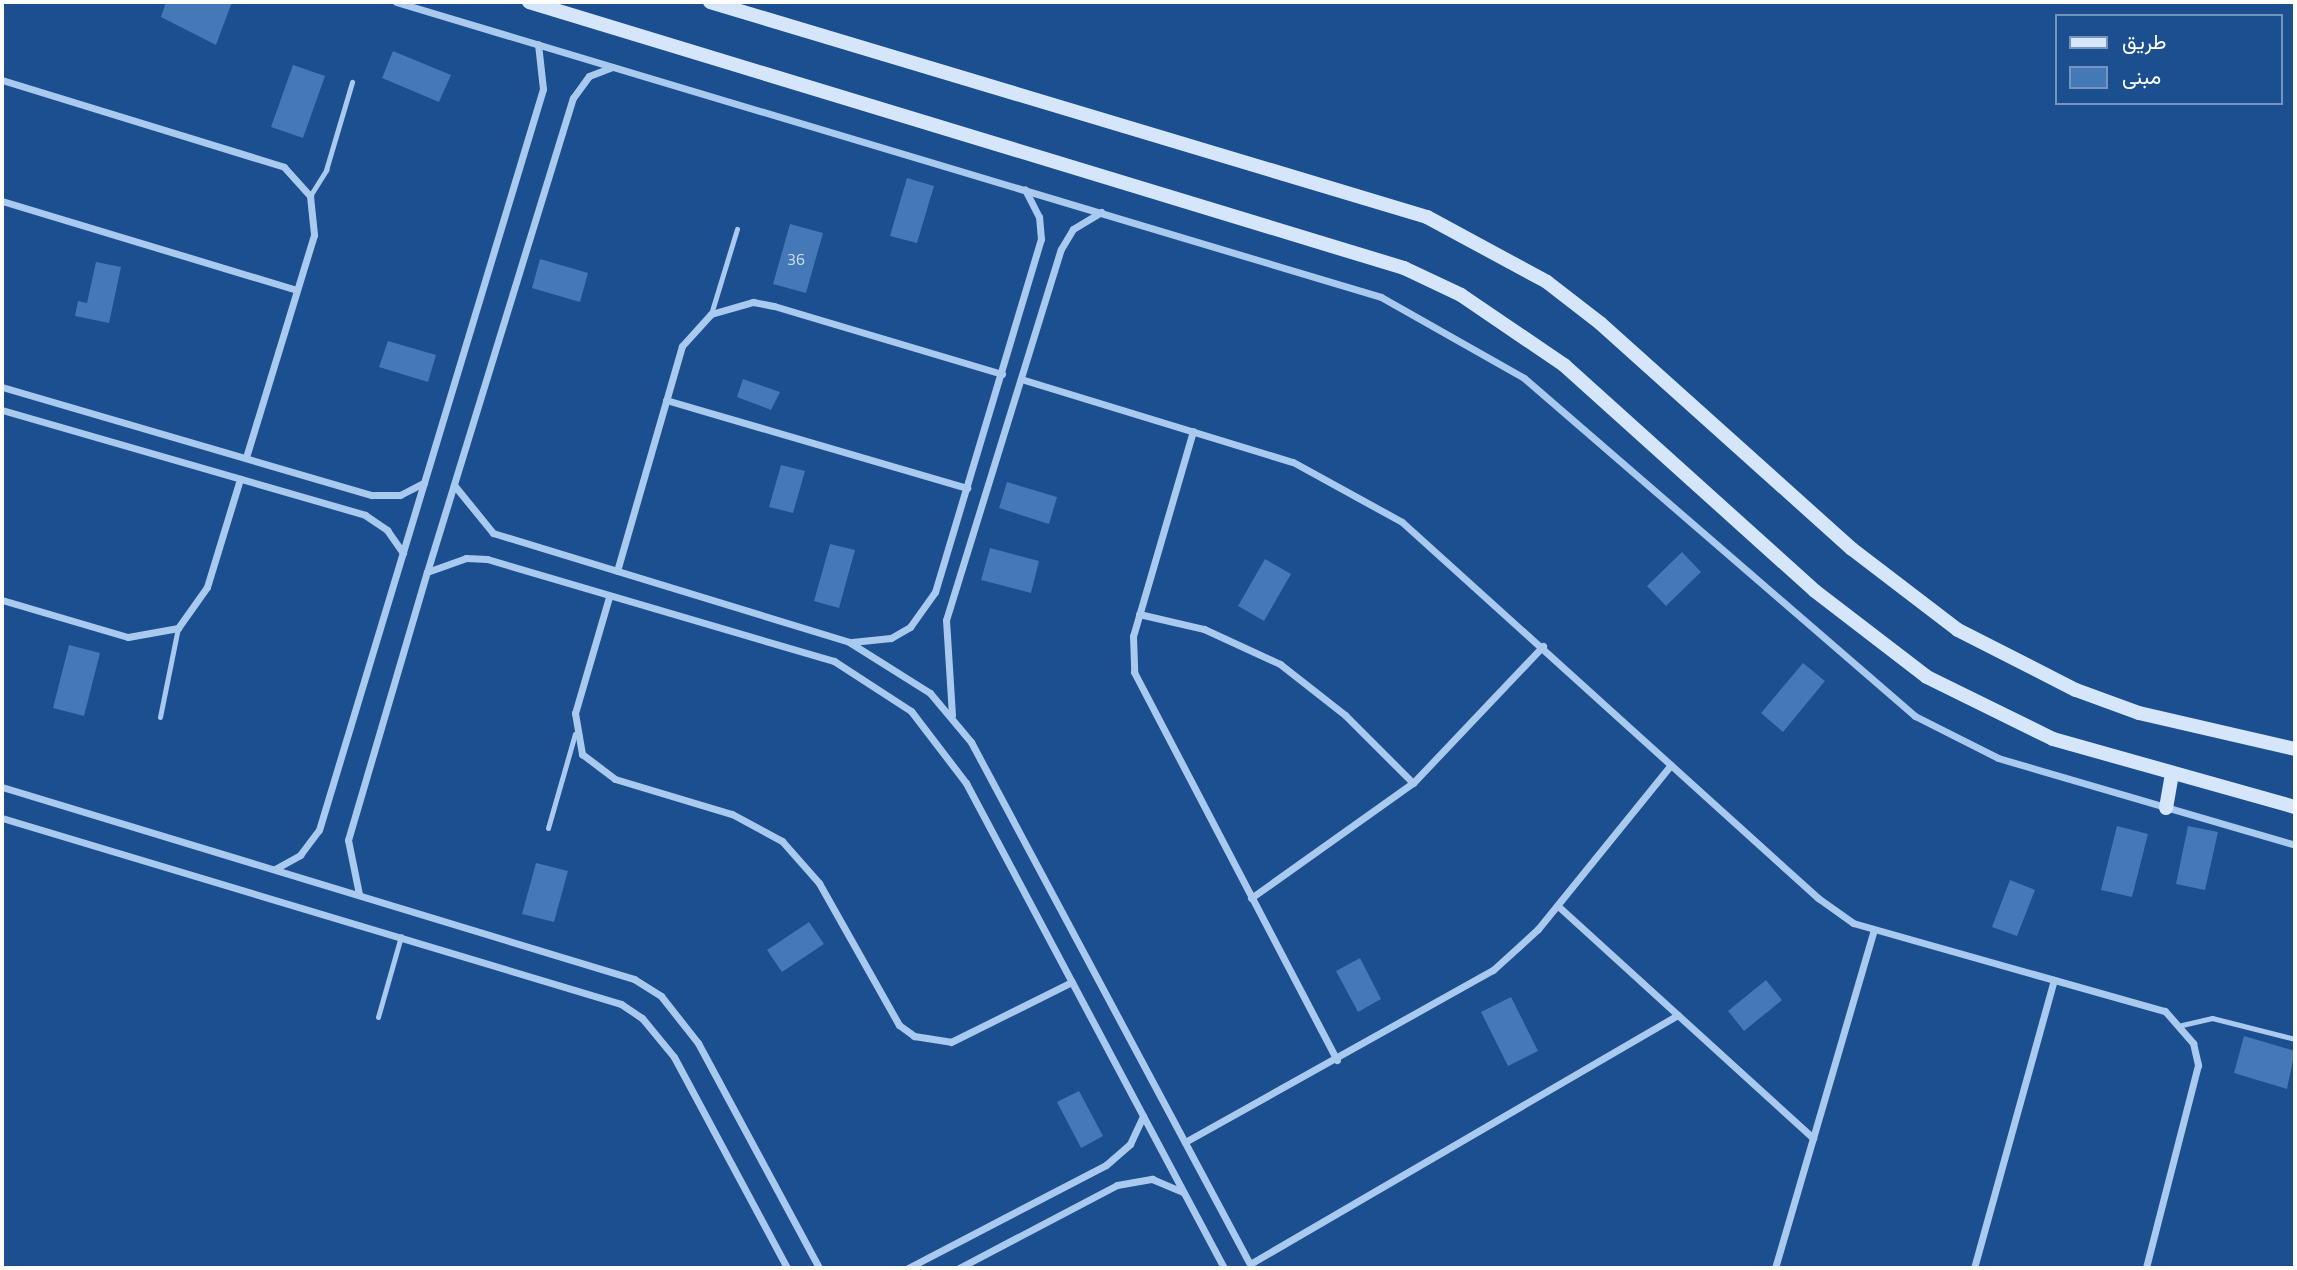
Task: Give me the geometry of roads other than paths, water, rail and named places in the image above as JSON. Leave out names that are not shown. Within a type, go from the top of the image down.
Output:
[{"type":"street","points":[[396,2],[1329,278],[1431,320],[1524,378],[1915,716],[1998,758],[2295,845]]},
{"type":"street","points":[[528,2],[1404,268],[1461,295],[1564,365],[1815,591],[1927,677],[2053,739],[2295,807]]},
{"type":"street","points":[[710,2],[1427,217],[1546,282],[1600,323],[1852,549],[1958,629],[2040,674],[2139,713],[2295,749]]},
{"type":"street","points":[[274,869],[300,855],[319,830],[543,89],[538,44]]},
{"type":"street","points":[[359,894],[348,840],[427,572],[573,98],[589,76],[614,66]]},
{"type":"street","points":[[2,80],[284,167],[310,196],[314,235],[246,458]]},
{"type":"street","points":[[849,642],[891,638],[925,611],[967,488],[1041,239],[1039,217],[1025,188]]},
{"type":"street","points":[[2,201],[297,290]]},
{"type":"street","points":[[952,716],[946,620],[1066,238],[1102,211]]},
{"type":"street","points":[[617,571],[682,346],[711,314],[752,302],[774,306],[1002,373]]},
{"type":"street","points":[[1021,379],[1293,462],[1349,488],[1402,522],[1543,646],[1818,898],[1873,932],[2154,1007],[2182,1025],[2195,1054],[2194,1086],[2146,1268]]},
{"type":"street","points":[[2,387],[386,497],[424,483]]},
{"type":"street","points":[[666,400],[967,488]]},
{"type":"street","points":[[2,410],[365,515],[387,530],[403,553]]},
{"type":"street","points":[[1193,431],[1139,614],[1132,654],[1140,688],[1337,1060]]},
{"type":"street","points":[[2,600],[128,637],[154,637],[178,628],[207,587],[240,479]]},
{"type":"street","points":[[454,485],[493,533],[849,642],[905,672],[952,716],[1251,1266],[1678,1015]]},
{"type":"street","points":[[427,572],[456,560],[487,559],[834,662],[904,704],[967,783],[1224,1268]]},
{"type":"street","points":[[609,597],[575,734],[589,762],[615,779],[732,814],[782,841],[819,883],[888,1009],[914,1036],[932,1042],[969,1036],[1072,982]]},
{"type":"street","points":[[1139,614],[1204,629],[1280,664],[1345,715],[1413,783]]},
{"type":"street","points":[[1251,898],[1413,783],[1543,646]]},
{"type":"street","points":[[1185,1142],[1468,988],[1517,950],[1558,906],[1671,765]]},
{"type":"street","points":[[2166,808],[2172,774]]},
{"type":"street","points":[[2,787],[607,968],[660,996],[698,1043],[818,1268]]},
{"type":"street","points":[[2,818],[597,995],[642,1018],[674,1058],[787,1268]]},
{"type":"street","points":[[1558,906],[1813,1138]]},
{"type":"street","points":[[1775,1268],[1873,932]]},
{"type":"street","points":[[1974,1268],[2054,980]]},
{"type":"street","points":[[908,1268],[1106,1165],[1130,1144],[1143,1116]]},
{"type":"street","points":[[959,1268],[1117,1185],[1152,1179],[1184,1193]]},
{"type":"lane","points":[[310,196],[326,170],[352,82]]},
{"type":"lane","points":[[711,314],[737,229]]},
{"type":"lane","points":[[160,717],[178,628]]},
{"type":"lane","points":[[548,828],[575,734]]},
{"type":"lane","points":[[378,1017],[401,936]]},
{"type":"lane","points":[[2182,1025],[2211,1018],[2295,1039]]}]
